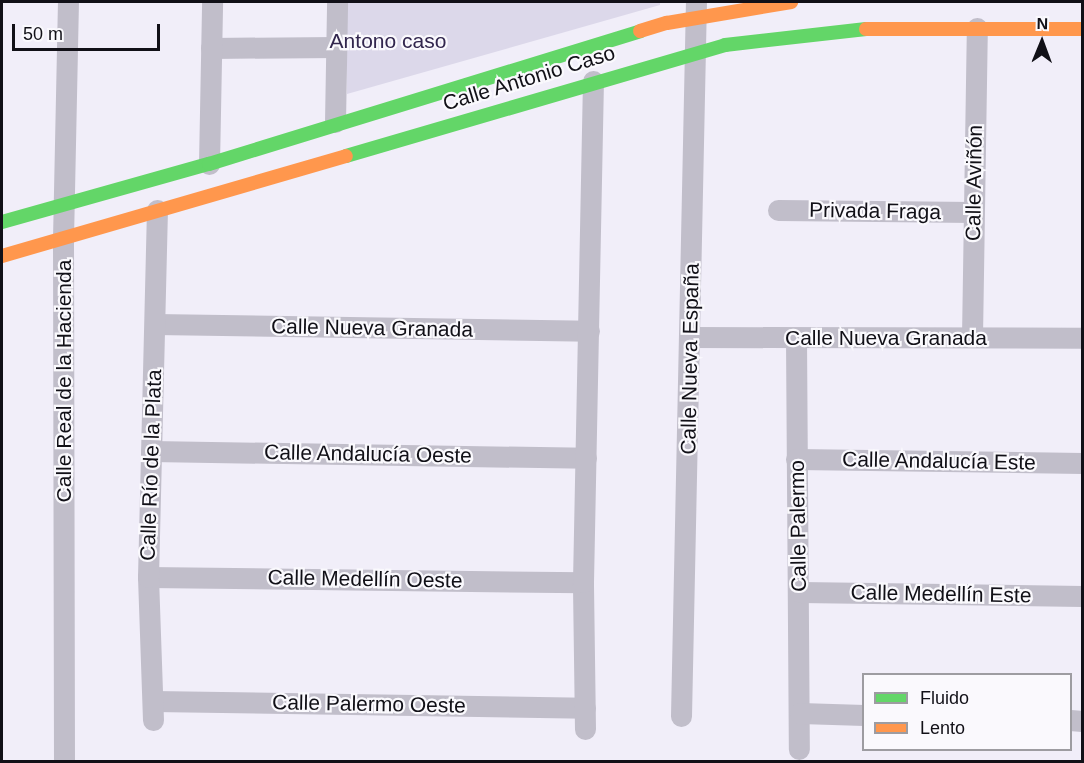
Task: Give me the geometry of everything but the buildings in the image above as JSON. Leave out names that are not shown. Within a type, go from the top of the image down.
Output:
[{"type":"main road","name":"Calle Antonio Caso","points":[[2,222],[64,202],[209,164],[334,122],[696,9],[791,2]]},
{"type":"main road","name":"Calle Antonio Caso","points":[[2,256],[696,51],[835,31],[977,28],[1083,30]]},
{"type":"street","name":"Calle Real de la Hacienda","points":[[64,762],[63,239],[68,2]]},
{"type":"street","points":[[209,164],[212,2]]},
{"type":"street","points":[[334,122],[337,2]]},
{"type":"street","name":"Calle Nueva España","points":[[681,716],[696,9]]},
{"type":"street","name":"Calle Aviñón","points":[[972,337],[977,28]]},
{"type":"street","points":[[211,48],[336,47]]},
{"type":"street","points":[[585,729],[583,582],[593,81]]},
{"type":"street","name":"Calle Río de la Plata","points":[[153,710],[148,577],[157,210]]},
{"type":"street","name":"Privada Fraga","points":[[778,210],[973,212]]},
{"type":"street","name":"Calle Nueva Granada","points":[[155,324],[588,331]]},
{"type":"street","name":"Calle Nueva Granada","points":[[690,337],[1083,338]]},
{"type":"street","name":"Calle Palermo","points":[[796,339],[796,459],[800,592],[799,749]]},
{"type":"street","name":"Calle Andalucía Oeste","points":[[151,451],[586,458]]},
{"type":"street","name":"Calle Andalucía Este","points":[[796,459],[1083,463]]},
{"type":"street","name":"Calle Medellín Oeste","points":[[148,577],[583,582]]},
{"type":"street","name":"Calle Medellín Este","points":[[800,592],[1083,596]]},
{"type":"street","name":"Calle Palermo Oeste","points":[[153,710],[585,708]]},
{"type":"street","points":[[800,713],[862,715]]},
{"type":"green space","name":"Antono caso","points":[[347,2],[660,2],[660,5],[347,94]]},
{"type":"traffic: fast","points":[[346,156],[725,45],[866,29]]},
{"type":"traffic: fast","points":[[2,222],[209,164],[640,31]]},
{"type":"traffic: slow","points":[[640,31],[667,23],[791,2]]},
{"type":"traffic: slow","points":[[866,29],[1082,29]]},
{"type":"traffic: slow","points":[[2,256],[346,156]]}]
